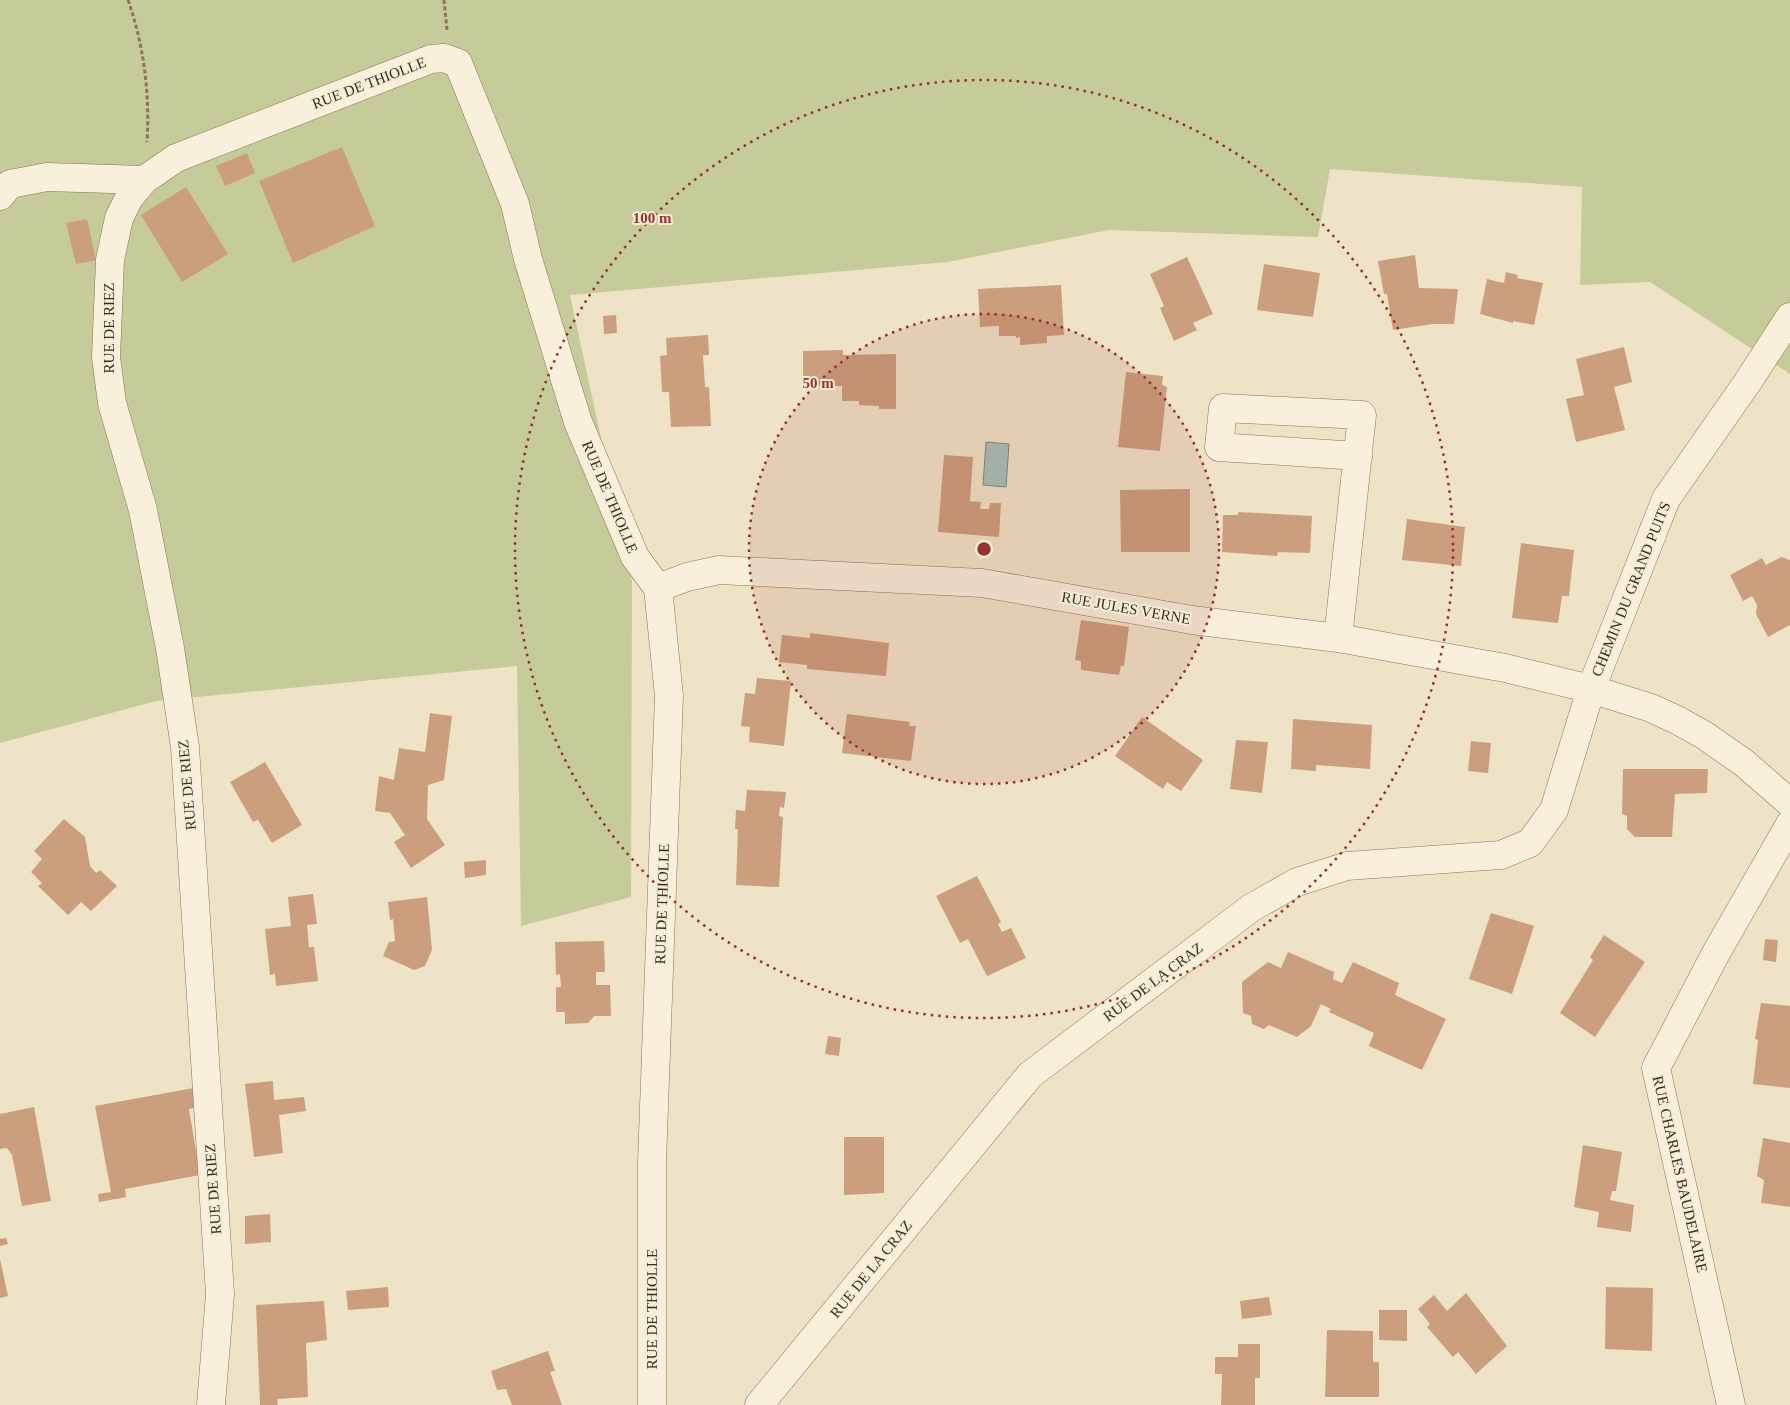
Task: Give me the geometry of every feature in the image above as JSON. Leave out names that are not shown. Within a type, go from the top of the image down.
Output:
[{"type":"street","name":"RUE DE THIOLLE","points":[[144,180],[176,158],[431,59],[444,58],[458,63],[515,204],[528,259],[578,422],[635,556],[658,588],[669,696],[652,1162],[652,1405]]},
{"type":"street","points":[[0,196],[10,184],[47,177],[144,180]]},
{"type":"street","name":"RUE DE RIEZ","points":[[144,180],[129,198],[119,218],[110,260],[106,358],[112,403],[143,510],[170,648],[185,747],[220,1294],[211,1405]]},
{"type":"street","name":"CHEMIN DU GRAND PUITS","points":[[1591,689],[1666,499],[1747,383],[1790,317]]},
{"type":"street","points":[[1338,638],[1358,456],[1362,415],[1223,408],[1219,447],[1358,456]]},
{"type":"street","name":"RUE JULES VERNE","points":[[658,588],[719,570],[982,583],[1192,620],[1338,638],[1505,668],[1591,689],[1651,708],[1704,734],[1744,762],[1790,803]]},
{"type":"street","name":"RUE DE LA CRAZ","points":[[759,1405],[1030,1076],[1251,908],[1297,882],[1347,866],[1501,855],[1530,843],[1554,810],[1591,689]]},
{"type":"street","name":"RUE CHARLES BAUDELAIRE","points":[[1732,1405],[1656,1068],[1716,953],[1790,824]]},
{"type":"path","points":[[128,0],[145,68],[148,122],[144,180]]},
{"type":"green space","points":[[0,0],[1790,0],[1790,374],[1650,282],[1580,285],[1582,187],[1330,169],[1318,237],[1109,230],[948,262],[570,295],[632,581],[631,897],[521,926],[517,666],[156,701],[0,743]]},
{"type":"water","points":[[986,442],[1009,444],[1006,487],[983,485]]},
{"type":"building","points":[[342,147],[375,226],[293,263],[259,181]]},
{"type":"building","points":[[247,153],[255,173],[225,186],[216,166]]},
{"type":"building","points":[[186,187],[228,254],[182,282],[141,215]]},
{"type":"building","points":[[87,219],[96,260],[76,264],[66,223]]},
{"type":"building","points":[[1415,255],[1419,288],[1458,289],[1454,324],[1433,324],[1393,330],[1387,294],[1384,294],[1378,261]]},
{"type":"building","points":[[1187,257],[1213,314],[1193,323],[1197,330],[1174,341],[1160,308],[1164,306],[1150,274]]},
{"type":"building","points":[[1264,264],[1320,273],[1313,317],[1257,310]]},
{"type":"building","points":[[1506,272],[1518,275],[1517,278],[1543,283],[1534,325],[1513,321],[1513,323],[1480,314],[1487,279],[1504,283]]},
{"type":"building","points":[[1061,285],[1064,335],[1047,336],[1047,343],[1020,345],[1020,337],[999,336],[999,326],[980,327],[978,289]]},
{"type":"building","points":[[616,315],[617,333],[604,334],[603,316]]},
{"type":"building","points":[[708,335],[709,355],[703,355],[705,387],[709,387],[711,426],[671,427],[669,392],[662,392],[660,356],[667,355],[666,338]]},
{"type":"building","points":[[1624,347],[1632,382],[1614,387],[1625,430],[1576,442],[1566,399],[1584,395],[1576,359]]},
{"type":"building","points":[[843,350],[843,355],[896,354],[896,409],[879,409],[879,406],[859,405],[859,401],[842,401],[842,386],[803,386],[803,351]]},
{"type":"building","points":[[1126,372],[1163,376],[1162,385],[1167,387],[1160,451],[1118,447]]},
{"type":"building","points":[[944,455],[973,457],[970,501],[981,502],[980,509],[989,509],[990,503],[1001,503],[999,537],[938,532]]},
{"type":"building","points":[[1190,489],[1190,552],[1121,552],[1120,490]]},
{"type":"building","points":[[1238,512],[1312,516],[1310,553],[1278,552],[1277,556],[1222,552],[1223,515],[1238,515]]},
{"type":"building","points":[[1407,519],[1465,527],[1461,566],[1402,560]]},
{"type":"building","points":[[1521,543],[1574,550],[1569,596],[1562,596],[1558,623],[1512,618]]},
{"type":"building","points":[[1781,557],[1790,560],[1790,625],[1768,637],[1756,614],[1757,605],[1752,596],[1743,601],[1730,575],[1762,558],[1766,565]]},
{"type":"building","points":[[1081,620],[1129,627],[1124,666],[1121,666],[1119,675],[1081,670],[1081,661],[1075,660]]},
{"type":"building","points":[[810,633],[889,643],[886,676],[807,669],[807,665],[779,662],[782,635],[810,638]]},
{"type":"building","points":[[757,678],[791,681],[784,746],[749,742],[750,727],[741,726],[745,693],[755,694]]},
{"type":"building","points":[[430,713],[452,716],[444,780],[428,785],[427,819],[445,845],[411,868],[394,842],[405,835],[390,813],[375,811],[379,776],[394,780],[399,748],[425,752]]},
{"type":"building","points":[[847,714],[910,722],[909,726],[916,726],[911,761],[842,753]]},
{"type":"building","points":[[1142,717],[1203,760],[1181,791],[1167,782],[1163,789],[1115,756]]},
{"type":"building","points":[[1293,719],[1372,725],[1370,769],[1316,765],[1316,771],[1291,769]]},
{"type":"building","points":[[1236,740],[1268,742],[1262,793],[1230,789]]},
{"type":"building","points":[[1471,741],[1491,743],[1488,773],[1468,771]]},
{"type":"building","points":[[265,762],[302,825],[272,843],[258,820],[253,822],[230,782]]},
{"type":"building","points":[[1623,769],[1708,769],[1707,793],[1675,794],[1672,837],[1635,837],[1627,829],[1627,816],[1622,814]]},
{"type":"building","points":[[747,790],[786,792],[784,808],[780,807],[779,816],[783,817],[779,887],[736,885],[738,829],[735,829],[736,810],[745,811]]},
{"type":"building","points":[[64,819],[85,837],[90,866],[96,873],[100,870],[117,886],[91,911],[81,902],[68,915],[38,886],[42,883],[31,872],[42,859],[34,851]]},
{"type":"building","points":[[486,860],[486,875],[465,878],[464,862]]},
{"type":"building","points":[[977,876],[1001,922],[998,924],[1002,932],[1011,928],[1026,958],[987,976],[968,939],[960,943],[936,896]]},
{"type":"building","points":[[313,894],[317,924],[307,925],[309,947],[314,947],[318,981],[276,986],[275,974],[270,975],[265,929],[291,926],[288,897]]},
{"type":"building","points":[[427,897],[432,950],[425,966],[414,970],[383,956],[389,942],[395,941],[393,919],[390,920],[388,902]]},
{"type":"building","points":[[1491,913],[1534,926],[1512,994],[1469,979]]},
{"type":"building","points":[[1604,935],[1645,962],[1595,1037],[1560,1013],[1593,960],[1590,957]]},
{"type":"building","points":[[1765,939],[1778,940],[1776,962],[1763,960]]},
{"type":"building","points":[[604,941],[605,972],[596,972],[596,985],[610,985],[611,1016],[594,1016],[588,1023],[565,1024],[565,1012],[556,1012],[556,987],[561,987],[560,974],[556,975],[555,942]]},
{"type":"building","points":[[1288,952],[1334,972],[1333,979],[1342,983],[1353,962],[1399,983],[1395,995],[1446,1019],[1422,1070],[1369,1046],[1374,1033],[1329,1012],[1331,1009],[1321,1004],[1311,1026],[1297,1037],[1269,1025],[1264,1029],[1252,1024],[1251,1016],[1243,1013],[1242,982],[1268,962],[1281,968]]},
{"type":"building","points":[[1761,1003],[1790,1006],[1790,1088],[1753,1084],[1758,1040],[1755,1039]]},
{"type":"building","points":[[828,1036],[841,1038],[839,1056],[825,1054]]},
{"type":"building","points":[[273,1081],[274,1100],[304,1097],[306,1111],[279,1115],[283,1153],[254,1157],[245,1084]]},
{"type":"building","points":[[199,1087],[202,1106],[189,1109],[200,1175],[125,1189],[126,1197],[99,1202],[98,1194],[111,1192],[95,1106]]},
{"type":"building","points":[[34,1107],[51,1201],[22,1206],[12,1155],[7,1148],[0,1149],[0,1114]]},
{"type":"building","points":[[844,1137],[884,1137],[884,1193],[844,1195]]},
{"type":"building","points":[[1763,1138],[1790,1143],[1790,1207],[1761,1203],[1764,1180],[1757,1176]]},
{"type":"building","points":[[1583,1145],[1622,1152],[1616,1191],[1612,1191],[1610,1200],[1634,1205],[1631,1232],[1597,1227],[1599,1212],[1574,1207]]},
{"type":"building","points":[[270,1214],[271,1242],[245,1244],[245,1216]]},
{"type":"building","points":[[6,1238],[8,1244],[0,1246],[0,1239]]},
{"type":"building","points":[[0,1259],[8,1296],[0,1298]]},
{"type":"building","points":[[388,1287],[389,1307],[348,1310],[346,1291]]},
{"type":"building","points":[[1606,1287],[1653,1288],[1652,1351],[1605,1349]]},
{"type":"building","points":[[1466,1293],[1507,1346],[1476,1374],[1458,1352],[1453,1357],[1427,1327],[1430,1324],[1418,1309],[1434,1295],[1447,1311]]},
{"type":"building","points":[[1269,1297],[1272,1315],[1242,1319],[1240,1301]]},
{"type":"building","points":[[324,1301],[327,1340],[306,1343],[308,1397],[277,1399],[278,1405],[260,1405],[256,1305]]},
{"type":"building","points":[[1379,1310],[1407,1310],[1407,1341],[1379,1340]]},
{"type":"building","points":[[1327,1330],[1373,1331],[1373,1362],[1379,1362],[1379,1397],[1325,1397]]},
{"type":"building","points":[[1238,1344],[1260,1344],[1260,1378],[1255,1378],[1255,1405],[1221,1405],[1222,1374],[1215,1374],[1215,1357],[1238,1357]]},
{"type":"building","points":[[548,1351],[555,1371],[550,1372],[562,1405],[512,1405],[506,1389],[497,1390],[491,1371]]}]
